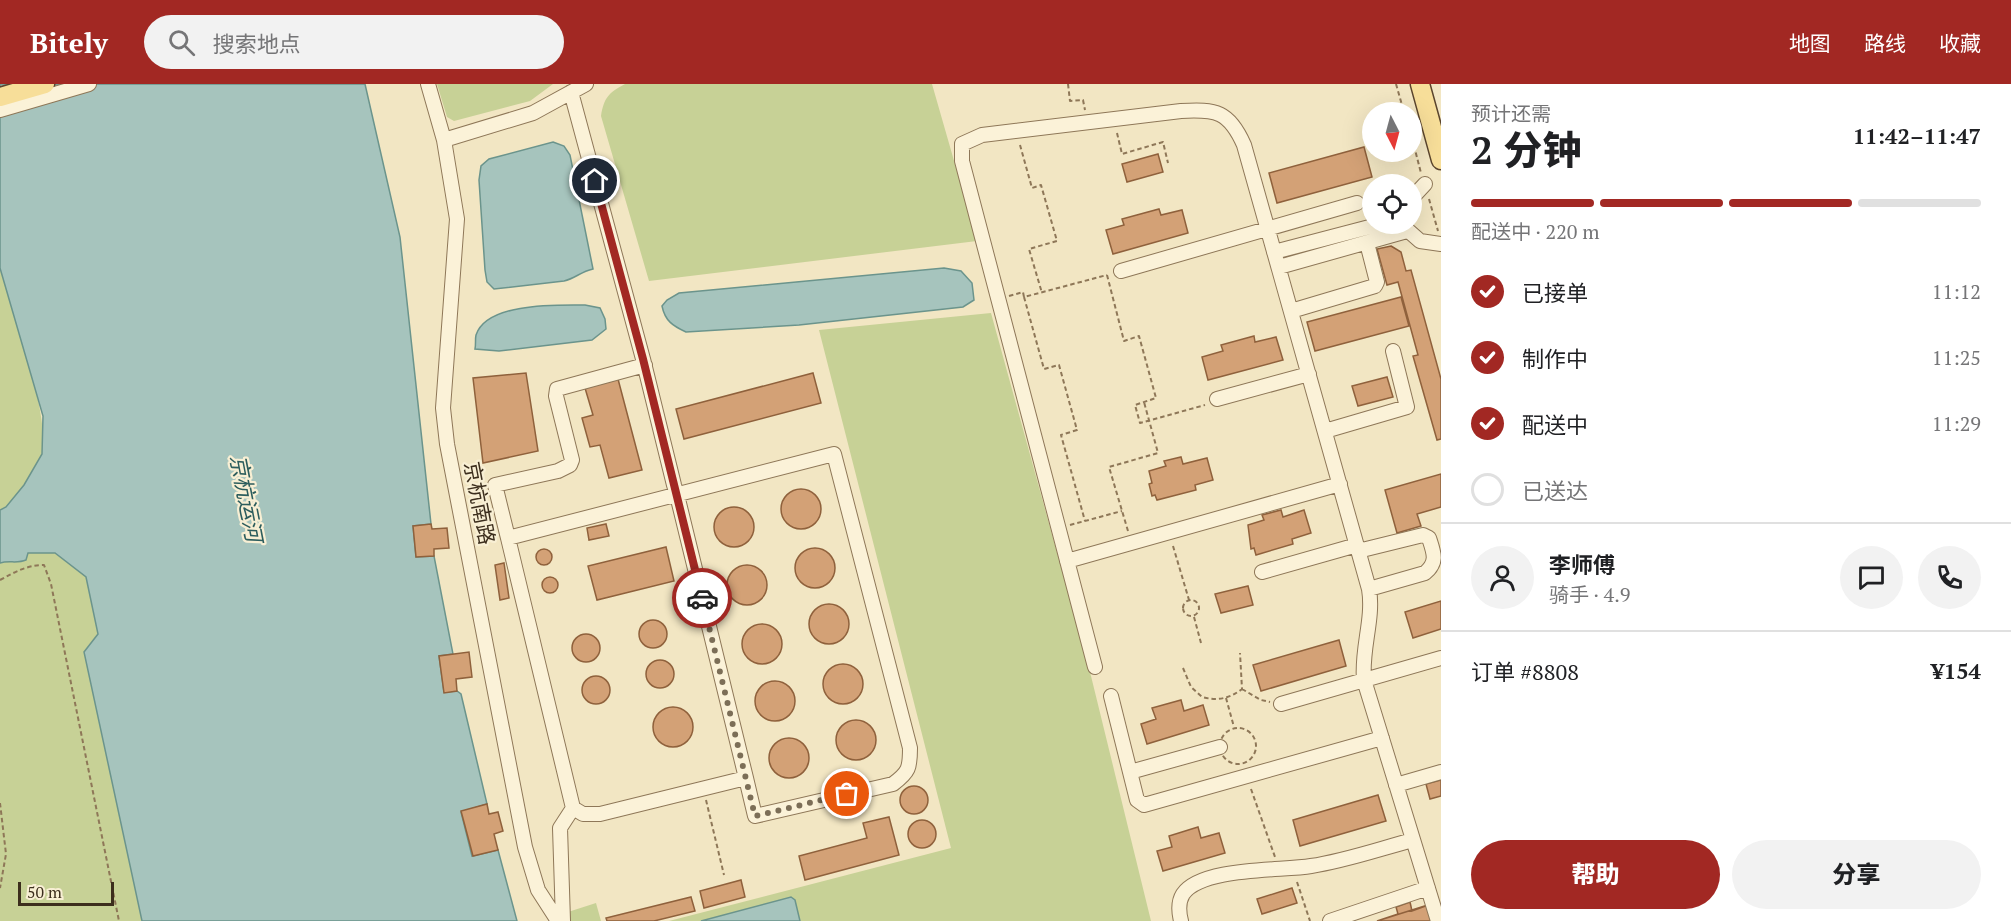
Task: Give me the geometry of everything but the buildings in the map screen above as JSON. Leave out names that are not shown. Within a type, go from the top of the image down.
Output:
[{"type":"main road","points":[[0,97],[45,84]]},
{"type":"main road","points":[[1420,84],[1441,160]]},
{"type":"street","points":[[0,110],[89,84]]},
{"type":"street","name":"京杭南路","points":[[428,84],[444,140],[457,219],[443,408],[447,444],[525,847],[538,890],[558,921]]},
{"type":"street","points":[[444,140],[533,113],[586,84]]},
{"type":"street","points":[[508,538],[676,495],[834,454],[910,748],[910,763],[906,774],[893,784],[755,816],[676,495],[645,365],[571,92]]},
{"type":"street","points":[[1095,667],[962,161],[962,144],[982,135],[1181,111],[1210,110],[1235,124],[1244,145],[1358,548],[1369,589],[1370,606],[1362,664],[1364,680],[1438,921]]},
{"type":"street","points":[[1422,187],[1425,184]]},
{"type":"street","points":[[1121,271],[1357,203]]},
{"type":"street","points":[[1274,252],[1362,229]]},
{"type":"street","points":[[1279,267],[1367,243],[1388,234]]},
{"type":"street","points":[[1412,234],[1420,241],[1441,244]]},
{"type":"street","points":[[1291,312],[1375,286],[1377,282],[1367,243]]},
{"type":"street","points":[[1325,431],[1407,407],[1393,351]]},
{"type":"street","points":[[645,365],[557,389],[556,396],[572,460],[570,465],[558,471],[495,485],[573,808],[583,814],[600,814],[746,778]]},
{"type":"street","points":[[1218,399],[1309,374]]},
{"type":"street","points":[[1067,561],[1340,484]]},
{"type":"street","points":[[1262,572],[1358,548],[1423,535],[1429,538],[1435,560],[1432,567],[1425,573],[1369,589]]},
{"type":"street","points":[[1281,704],[1441,658]]},
{"type":"street","points":[[1111,696],[1137,800],[1144,805],[1382,738]]},
{"type":"street","points":[[1130,772],[1220,747]]},
{"type":"street","points":[[1396,785],[1441,772]]},
{"type":"street","points":[[563,921],[560,828],[573,808]]},
{"type":"street","points":[[1181,921],[1180,903],[1184,894],[1207,880],[1232,874],[1325,863],[1413,840]]},
{"type":"street","points":[[1330,921],[1428,888]]},
{"type":"path","points":[[1068,84],[1070,101],[1083,100],[1086,122]]},
{"type":"path","points":[[1396,84],[1401,102]]},
{"type":"path","points":[[1113,119],[1122,154],[1163,142],[1168,163]]},
{"type":"path","points":[[1016,131],[1032,188],[1041,185],[1057,241],[1029,249],[1042,293]]},
{"type":"path","points":[[1024,297],[1121,271]]},
{"type":"path","points":[[1107,275],[1124,341],[1139,336],[1156,398],[1135,405],[1140,423],[1216,402],[1218,399]]},
{"type":"path","points":[[998,299],[1023,292],[1044,369],[1059,365],[1077,430],[1061,435],[1085,521]]},
{"type":"path","points":[[1132,543],[1109,467],[1158,453],[1144,402]]},
{"type":"path","points":[[1058,528],[1122,511]]},
{"type":"path","points":[[1169,532],[1189,600],[1198,605],[1199,610],[1194,616]]},
{"type":"path","points":[[0,580],[21,569],[33,565],[44,565],[51,584],[119,921]]},
{"type":"path","points":[[1189,600],[1183,606],[1183,611],[1189,616],[1194,616]]},
{"type":"path","points":[[1194,616],[1201,643]]},
{"type":"path","points":[[1240,653],[1242,689]]},
{"type":"path","points":[[1184,668],[1191,687],[1202,698],[1211,700],[1226,698],[1242,689]]},
{"type":"path","points":[[1242,689],[1261,700],[1281,704]]},
{"type":"path","points":[[1226,698],[1235,728]]},
{"type":"path","points":[[1235,728],[1247,730],[1255,739],[1256,752],[1243,764],[1236,764],[1225,759],[1220,747],[1226,733],[1235,728]]},
{"type":"path","points":[[1247,776],[1271,848],[1277,861],[1300,888],[1310,921]]},
{"type":"path","points":[[703,789],[724,875]]},
{"type":"path","points":[[0,803],[6,854],[0,888]]},
{"type":"green space","points":[[437,84],[553,84],[530,101],[454,121],[447,117]]},
{"type":"green space","points":[[625,84],[932,84],[977,241],[649,281],[601,116],[608,97],[614,90]]},
{"type":"green space","points":[[0,268],[36,389],[43,436],[40,460],[27,482],[6,508],[55,553],[86,577],[98,634],[84,652],[142,921],[0,921]]},
{"type":"green space","points":[[991,313],[1091,676],[1151,921],[669,921],[951,848],[819,330]]},
{"type":"green space","points":[[596,903],[601,921],[571,921],[568,912]]},
{"type":"water","name":"京杭运河","points":[[0,84],[365,84],[400,237],[431,524],[413,526],[416,557],[434,556],[453,654],[439,656],[444,692],[457,691],[461,694],[487,804],[461,812],[472,856],[498,850],[517,921],[142,921],[84,652],[98,634],[86,577],[55,553],[28,553],[26,560],[0,563],[0,510],[6,507],[24,485],[42,454],[43,416],[0,268]]},
{"type":"water","points":[[553,142],[564,146],[570,155],[593,269],[564,281],[494,289],[487,282],[485,270],[479,180],[481,166],[489,159]]},
{"type":"water","points":[[944,268],[961,271],[972,283],[974,300],[963,307],[799,325],[686,332],[670,322],[662,306],[679,293]]},
{"type":"water","points":[[585,305],[600,308],[605,319],[606,329],[592,340],[499,351],[475,349],[476,335],[483,324],[494,316],[525,308]]},
{"type":"water","points":[[791,897],[795,900],[800,921],[701,921]]},
{"type":"way so far","points":[[702,598],[755,816],[847,794]]},
{"type":"route","points":[[595,181],[643,359],[702,598]]}]
